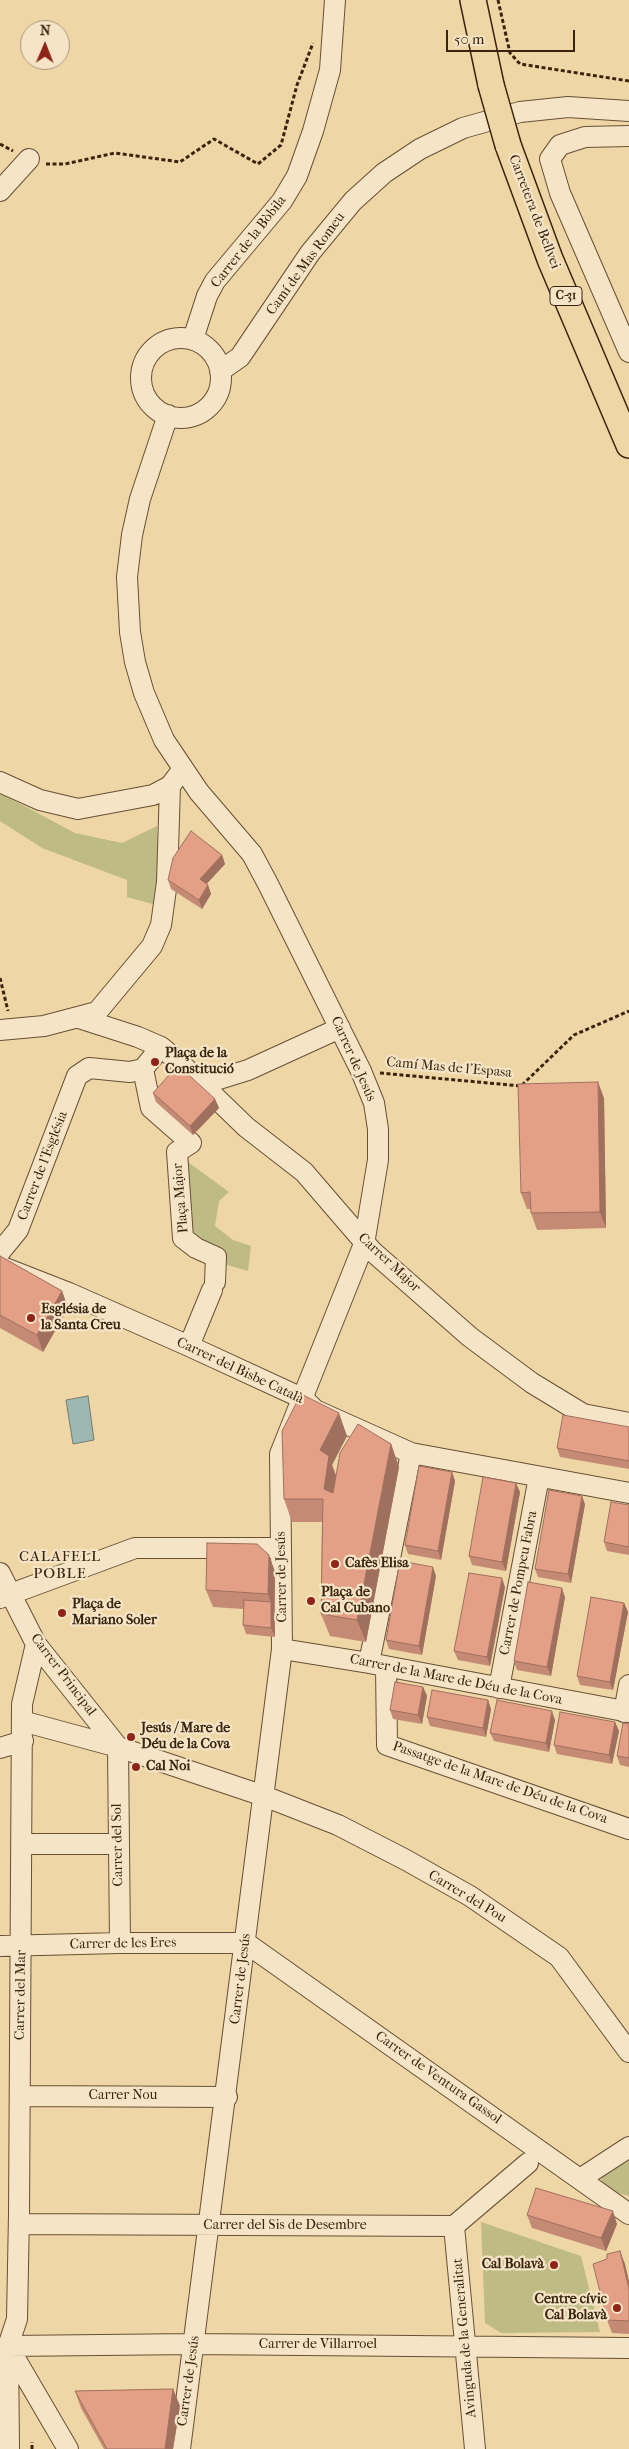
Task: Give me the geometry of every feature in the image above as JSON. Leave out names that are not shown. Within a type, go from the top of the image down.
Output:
[{"type":"main road","name":"Carretera de Bellvei","points":[[474,0],[491,85],[508,145],[550,258],[629,445]]},
{"type":"street","name":"Carrer de la Bòbila","points":[[193,339],[215,281],[282,201],[297,176],[313,131],[330,70],[335,0]]},
{"type":"street","name":"Camí de Mas Romeu","points":[[220,371],[240,357],[310,253],[353,201],[384,173],[420,149],[463,128],[520,112],[568,107],[629,111]]},
{"type":"street","points":[[629,136],[585,137],[560,145],[550,160],[560,193],[629,352]]},
{"type":"street","points":[[0,191],[29,159]]},
{"type":"street","points":[[181,337],[193,339],[210,350],[220,371],[221,378],[218,393],[209,406],[194,415],[180,418],[168,415],[152,406],[144,394],[140,377],[144,362],[153,349],[164,341],[181,337]]},
{"type":"street","points":[[0,782],[40,800],[78,809],[153,795],[170,786],[182,769],[164,740],[144,693],[134,662],[130,632],[127,577],[132,535],[140,499],[168,415]]},
{"type":"street","name":"Carrer de Jesús","points":[[180,2449],[227,2097],[282,1649],[280,1454],[304,1399],[364,1244],[378,1160],[378,1129],[374,1103],[340,1028],[252,854],[182,769]]},
{"type":"street","points":[[6,1030],[44,1026],[97,1012],[152,946],[161,925],[167,882],[170,786]]},
{"type":"street","points":[[79,1018],[138,1037],[149,1044],[161,1047],[144,1069]]},
{"type":"street","points":[[203,1084],[248,1070],[340,1028]]},
{"type":"street","name":"Carrer Major","points":[[161,1047],[203,1084],[246,1127],[304,1172],[364,1244],[470,1337],[532,1383],[583,1414],[629,1423]]},
{"type":"street","name":"Carrer de l'Església","points":[[0,1252],[18,1230],[77,1076],[90,1068],[130,1072],[144,1069]]},
{"type":"street","name":"Plaça Major","points":[[144,1069],[152,1108],[191,1143],[177,1152],[183,1238],[196,1248],[216,1257],[213,1286],[188,1346]]},
{"type":"street","name":"Carrer del Bisbe Català","points":[[0,1266],[69,1293],[188,1346],[304,1399],[315,1410],[411,1453],[629,1493]]},
{"type":"street","points":[[377,1665],[411,1453]]},
{"type":"street","name":"Carrer de Pompeu Fabra","points":[[499,1688],[539,1477]]},
{"type":"street","points":[[5,1596],[135,1548],[281,1548]]},
{"type":"street","name":"Carrer Principal","points":[[0,1573],[5,1596],[36,1644],[118,1747]]},
{"type":"street","name":"Carrer del Mar","points":[[6,2439],[4,2340],[17,2319],[19,2228],[23,1844],[22,1704],[36,1644]]},
{"type":"street","name":"Carrer de la Mare de Déu de la Cova","points":[[282,1649],[627,1712]]},
{"type":"street","name":"Passatge de la Mare de Déu de la Cova","points":[[377,1665],[387,1745],[629,1829]]},
{"type":"street","points":[[627,1712],[629,1685]]},
{"type":"street","name":"Carrer del Pou","points":[[22,1721],[118,1747],[264,1796],[338,1825],[371,1841],[470,1896],[559,1957],[629,2052]]},
{"type":"street","points":[[0,1748],[23,1741]]},
{"type":"street","name":"Carrer del Sol","points":[[118,1747],[120,1943]]},
{"type":"street","points":[[23,1844],[118,1844]]},
{"type":"street","name":"Carrer de les Eres","points":[[0,1946],[120,1943],[246,1943]]},
{"type":"street","name":"Carrer de Ventura Gassol","points":[[246,1943],[629,2214]]},
{"type":"street","name":"Carrer Nou","points":[[20,2096],[227,2097]]},
{"type":"street","points":[[580,2180],[629,2147]]},
{"type":"street","points":[[454,2226],[528,2163]]},
{"type":"street","name":"Carrer del Sis de Desembre","points":[[19,2228],[210,2225],[454,2226]]},
{"type":"street","name":"Avinguda de la Generalitat","points":[[454,2226],[467,2347],[475,2449]]},
{"type":"street","points":[[4,2340],[68,2449]]},
{"type":"street","name":"Carrer de Villarroel","points":[[4,2340],[194,2344],[629,2348]]},
{"type":"path","points":[[498,0],[510,53],[520,64],[629,82]]},
{"type":"path","points":[[0,144],[29,159],[45,164],[65,164],[116,153],[180,162],[214,139],[258,164],[281,145],[297,85],[316,34]]},
{"type":"path","points":[[0,978],[6,1030]]},
{"type":"path","name":"Camí Mas de l'Espasa","points":[[361,1071],[521,1086],[574,1034],[629,1011]]},
{"type":"path","points":[[32,2442],[32,2449]]},
{"type":"shaded area","points":[[0,793],[75,833],[122,843],[157,826],[159,887],[156,905],[127,897],[127,880],[42,848],[0,821]]},
{"type":"shaded area","points":[[188,1162],[229,1192],[219,1201],[215,1226],[233,1240],[251,1246],[248,1271],[227,1265],[223,1248],[203,1244],[191,1229]]},
{"type":"shaded area","points":[[629,2155],[629,2196],[616,2193],[602,2185],[601,2181],[602,2174]]},
{"type":"shaded area","points":[[481,2222],[581,2256],[600,2332],[501,2333],[485,2323]]},
{"type":"water","points":[[88,1396],[94,1440],[73,1444],[66,1400]]},
{"type":"building","points":[[191,831],[222,855],[200,879],[208,885],[199,900],[168,880],[173,858]]},
{"type":"building","points":[[178,1065],[215,1099],[190,1126],[153,1093]]},
{"type":"building","points":[[598,1082],[600,1212],[531,1213],[530,1192],[521,1193],[518,1084]]},
{"type":"building","name":"Església de la Santa Creu","points":[[0,1256],[62,1291],[37,1335],[0,1315]]},
{"type":"building","points":[[301,1394],[339,1413],[320,1450],[329,1456],[324,1489],[333,1493],[340,1453],[358,1424],[391,1444],[357,1620],[321,1614],[323,1499],[284,1499],[282,1431]]},
{"type":"building","points":[[563,1415],[629,1427],[629,1461],[557,1448]]},
{"type":"building","points":[[419,1466],[452,1472],[438,1551],[405,1545]]},
{"type":"building","points":[[483,1477],[516,1483],[502,1562],[469,1556]]},
{"type":"building","points":[[549,1490],[582,1496],[568,1574],[535,1569]]},
{"type":"building","points":[[611,1502],[629,1505],[629,1547],[604,1542]]},
{"type":"building","points":[[207,1543],[257,1544],[269,1555],[268,1594],[206,1590]]},
{"type":"building","points":[[400,1561],[433,1567],[419,1646],[386,1640]]},
{"type":"building","points":[[469,1573],[502,1578],[487,1657],[454,1651]]},
{"type":"building","points":[[528,1582],[562,1588],[547,1667],[514,1661]]},
{"type":"building","points":[[591,1597],[624,1603],[610,1682],[577,1676]]},
{"type":"building","points":[[244,1600],[271,1602],[271,1628],[243,1625]]},
{"type":"building","points":[[395,1682],[423,1687],[418,1715],[390,1710]]},
{"type":"building","points":[[432,1690],[488,1700],[483,1728],[427,1717]]},
{"type":"building","points":[[497,1700],[552,1711],[546,1743],[490,1733]]},
{"type":"building","points":[[560,1712],[615,1722],[609,1755],[554,1745]]},
{"type":"building","points":[[623,1723],[629,1724],[629,1758],[617,1756]]},
{"type":"building","points":[[536,2188],[613,2211],[601,2238],[527,2215]]},
{"type":"building","name":"Centre cívic Cal Bolavà","points":[[620,2251],[629,2289],[629,2321],[607,2320],[593,2264],[607,2259],[607,2254]]},
{"type":"building","points":[[173,2389],[165,2449],[107,2449],[75,2391]]},
{"type":"place","name":"Plaça de la Constitució","points":[[155,1062]]},
{"type":"place","name":"Església de la Santa Creu","points":[[31,1318]]},
{"type":"place","name":"Cafès Elisa","points":[[335,1564]]},
{"type":"place","name":"Plaça de Cal Cubano","points":[[311,1601]]},
{"type":"place","name":"Plaça de Mariano Soler","points":[[62,1613]]},
{"type":"place","name":"Jesús / Mare de Déu de la Cova","points":[[131,1737]]},
{"type":"place","name":"Cal Noi","points":[[136,1767]]},
{"type":"place","name":"Cal Bolavà","points":[[554,2265]]},
{"type":"place","name":"Centre cívic Cal Bolavà","points":[[617,2308]]},
{"type":"district","name":"CALAFELL POBLE","points":[[60,1566]]}]
